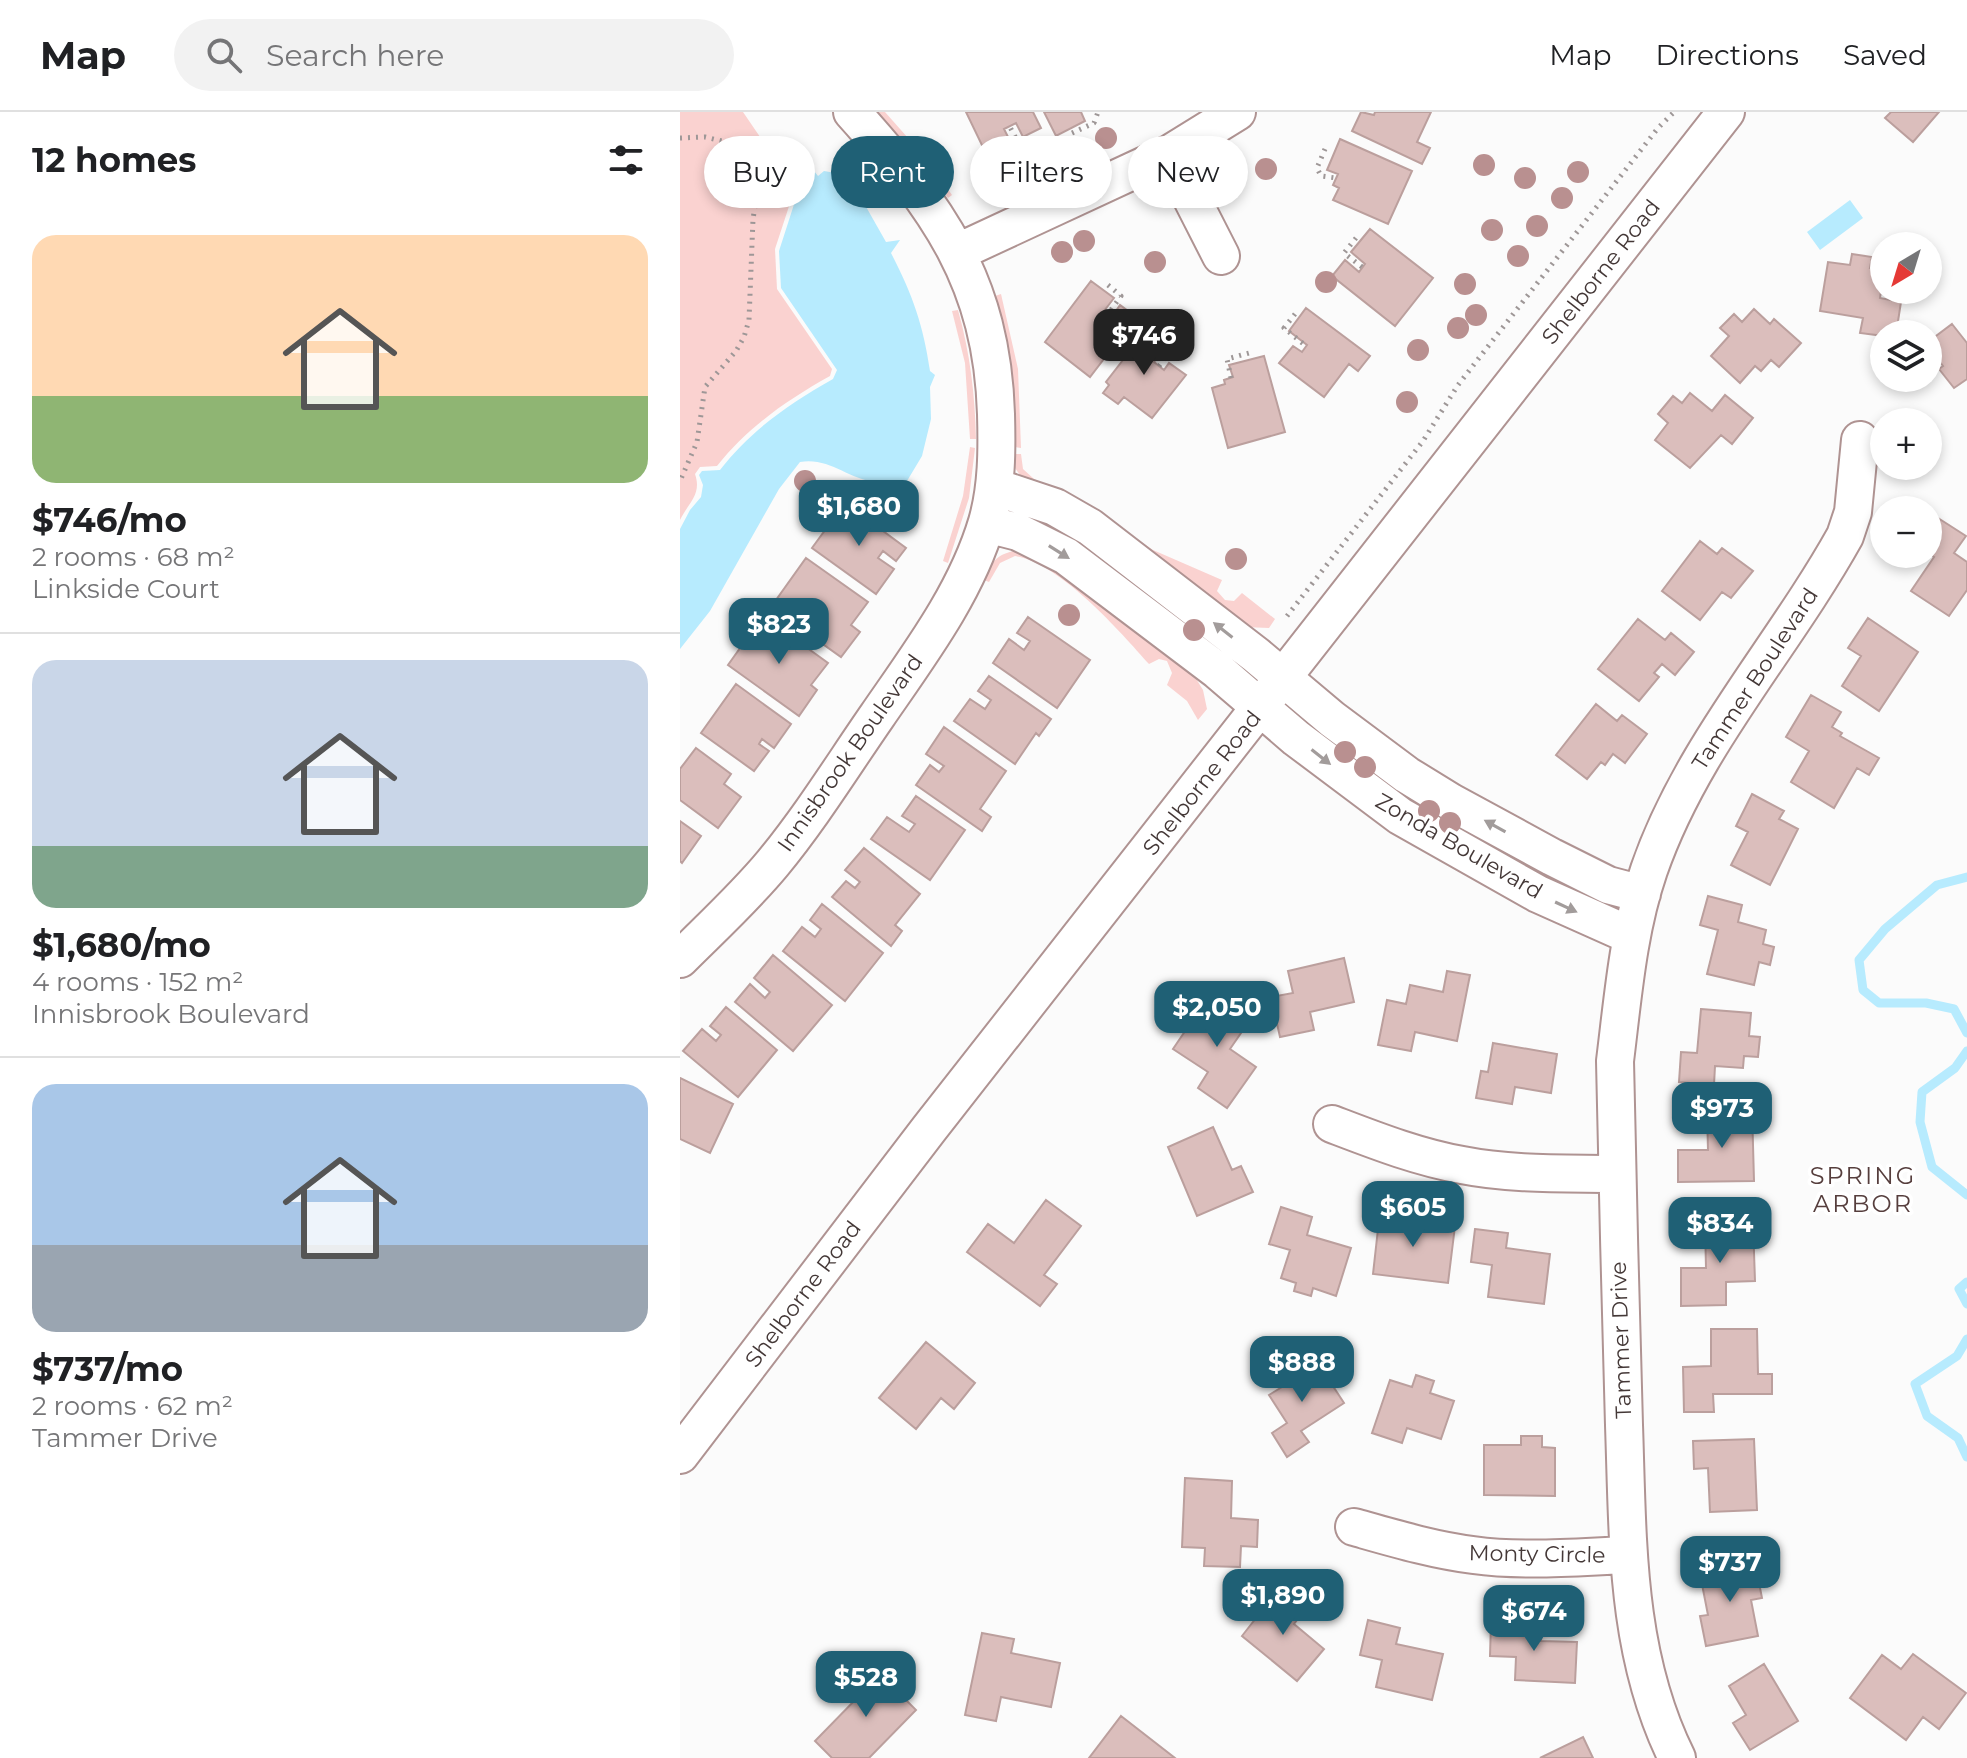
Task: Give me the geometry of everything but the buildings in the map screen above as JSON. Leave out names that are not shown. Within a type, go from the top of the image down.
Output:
[{"type":"street","name":"Innisbrook Boulevard","points":[[680,959],[772,863],[806,819],[946,614],[987,524],[995,487],[995,374],[977,299],[958,252],[935,211],[852,112]]},
{"type":"street","points":[[1198,136],[1237,112]]},
{"type":"street","name":"Shelborne Road","points":[[680,1455],[929,1129],[1726,112]]},
{"type":"street","points":[[958,252],[1128,173]]},
{"type":"street","points":[[1197,208],[1221,256]]},
{"type":"street","name":"Tammer Boulevard","points":[[1637,915],[1661,841],[1711,741],[1845,536],[1853,512],[1860,440]]},
{"type":"street","points":[[995,487],[1055,507],[1090,527],[1284,678]]},
{"type":"street","points":[[987,524],[1018,532],[1066,556],[1218,671],[1260,708]]},
{"type":"street","name":"Zonda Boulevard","points":[[1284,678],[1376,753],[1451,802],[1608,885],[1637,915]]},
{"type":"street","name":"Zonda Boulevard","points":[[1260,708],[1400,816],[1538,894],[1637,915]]},
{"type":"street","name":"Tammer Drive","points":[[1637,915],[1615,1061],[1627,1555],[1638,1644],[1661,1721],[1677,1758]]},
{"type":"street","points":[[1332,1124],[1387,1145],[1463,1166],[1617,1174]]},
{"type":"street","name":"Monty Circle","points":[[1354,1527],[1475,1556],[1515,1559],[1627,1555]]},
{"type":"path","points":[[1072,133],[1094,123],[1098,112]]},
{"type":"path","points":[[1283,620],[1423,441],[1458,385],[1658,128],[1674,112]]},
{"type":"path","points":[[1010,127],[1015,136]]},
{"type":"path","points":[[680,138],[705,137],[738,145],[752,156],[759,181],[753,219],[749,320],[736,351],[705,387],[697,442],[680,481]]},
{"type":"path","points":[[1325,149],[1317,168],[1321,176],[1336,178]]},
{"type":"path","points":[[1356,238],[1344,253],[1362,267]]},
{"type":"path","points":[[1108,285],[1121,296],[1108,314]]},
{"type":"path","points":[[1295,314],[1284,328],[1306,346]]},
{"type":"path","points":[[1159,366],[1177,343],[1162,331]]},
{"type":"path","points":[[1231,378],[1227,359],[1249,353]]},
{"type":"shaded area","points":[[680,112],[743,112],[759,136],[704,136],[704,208],[788,208],[775,249],[777,289],[832,369],[830,376],[755,427],[717,466],[700,467],[695,474],[696,493],[680,520]]},
{"type":"shaded area","points":[[877,112],[885,112],[906,136],[898,136]]},
{"type":"shaded area","points":[[1001,294],[1018,369],[1021,448],[1015,447],[1013,376],[995,296]]},
{"type":"shaded area","points":[[958,310],[971,374],[976,439],[970,439],[965,363],[952,311]]},
{"type":"shaded area","points":[[970,447],[975,448],[969,498],[948,563],[943,561],[963,496]]},
{"type":"shaded area","points":[[1014,454],[1021,454],[1023,469],[1034,479],[1094,509],[1153,550],[1222,580],[1217,591],[1225,600],[1234,601],[1242,593],[1275,619],[1269,628],[1244,627],[1025,482],[1015,468]]},
{"type":"shaded area","points":[[1019,550],[1041,559],[1195,677],[1203,690],[1207,709],[1198,720],[1187,701],[1167,685],[1172,673],[1167,661],[1159,659],[1149,664],[1088,600],[1051,571],[1015,556],[1000,563],[989,582],[984,580],[997,559]]},
{"type":"water","points":[[824,171],[831,172],[831,208],[867,208],[886,242],[900,240],[891,253],[916,310],[930,371],[935,375],[930,387],[931,419],[922,456],[907,481],[910,492],[898,483],[865,480],[829,465],[800,462],[779,489],[710,611],[680,649],[680,529],[701,497],[703,485],[699,475],[702,471],[720,470],[758,430],[786,408],[833,379],[837,370],[781,288],[779,251],[793,208],[815,208],[815,172],[818,176]]},
{"type":"water","points":[[1850,200],[1863,218],[1820,250],[1807,232]]},
{"type":"waterway","points":[[1967,877],[1937,885],[1885,929],[1859,960],[1863,990],[1879,1003],[1926,1003],[1954,1009],[1967,1033]]},
{"type":"waterway","points":[[1967,1051],[1955,1068],[1922,1092],[1920,1122],[1932,1167],[1967,1195]]},
{"type":"waterway","points":[[1967,1282],[1959,1289],[1967,1304]]},
{"type":"waterway","points":[[1967,1339],[1957,1356],[1915,1384],[1927,1416],[1958,1438],[1967,1457]]},
{"type":"district","name":"SPRING ARBOR","points":[[1863,1189]]}]
